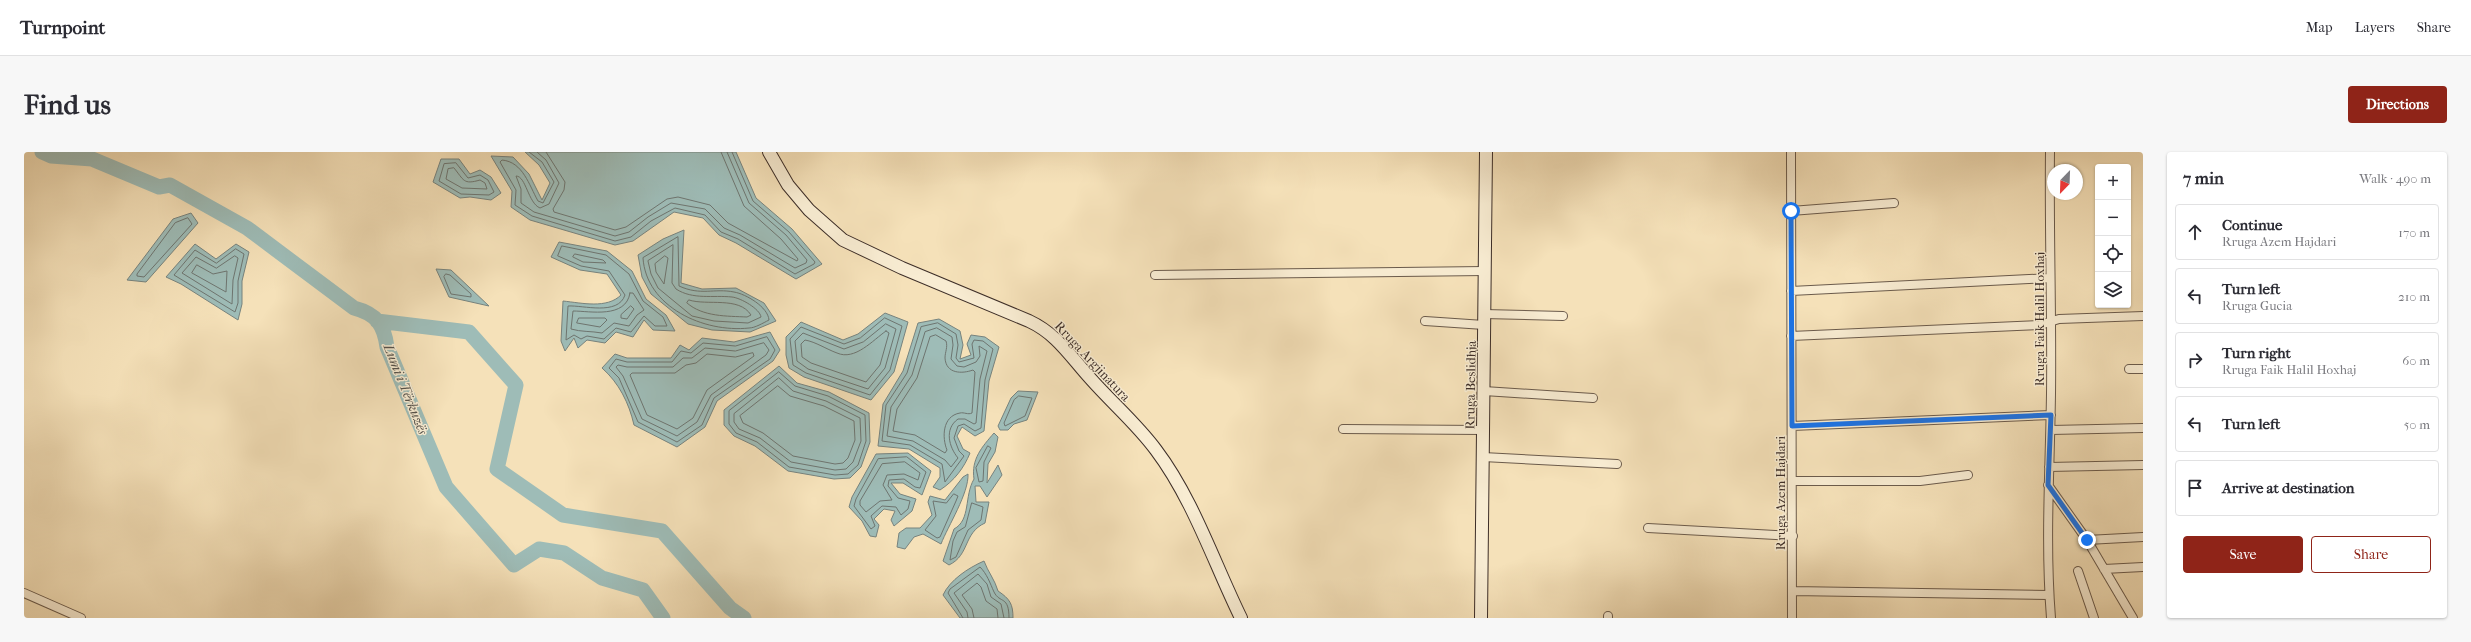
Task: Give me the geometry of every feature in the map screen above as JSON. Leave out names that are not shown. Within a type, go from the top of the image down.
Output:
[{"type":"street","name":"Rruga Argjinatura","points":[[769,152],[788,185],[809,210],[843,240],[902,268],[1043,327],[1057,339],[1086,374],[1157,450],[1192,512],[1241,618]]},
{"type":"street","name":"Rruga Beslidhja","points":[[1481,618],[1486,152]]},
{"type":"street","name":"Rruga Azem Hajdari","points":[[1791,152],[1793,481],[1792,618]]},
{"type":"street","name":"Rruga Faik Halil Hoxhaj","points":[[2050,152],[2050,278],[2052,321],[2051,430],[2048,485],[2049,595],[2051,618]]},
{"type":"street","points":[[1791,211],[1894,203]]},
{"type":"street","points":[[1155,275],[1485,271]]},
{"type":"street","points":[[1791,291],[2050,278]]},
{"type":"street","points":[[1425,321],[1563,316]]},
{"type":"street","points":[[1792,336],[2040,326],[2058,319],[2143,316]]},
{"type":"street","points":[[2129,369],[2143,369]]},
{"type":"street","points":[[1484,391],[1594,398]]},
{"type":"street","points":[[1792,426],[2051,415]]},
{"type":"street","points":[[2051,430],[2143,428]]},
{"type":"street","points":[[1342,429],[1483,430]]},
{"type":"street","points":[[1483,458],[1616,464]]},
{"type":"street","points":[[2049,467],[2143,465]]},
{"type":"street","points":[[1793,481],[1920,480],[1968,475]]},
{"type":"street","points":[[2048,485],[2087,540],[2133,618]]},
{"type":"street","points":[[1648,528],[1792,536]]},
{"type":"street","points":[[2087,540],[2143,537]]},
{"type":"street","points":[[2104,569],[2143,567]]},
{"type":"street","points":[[2078,571],[2094,618]]},
{"type":"street","points":[[1792,591],[2049,595]]},
{"type":"street","points":[[24,594],[81,618]]},
{"type":"water","points":[[525,152],[736,152],[756,198],[792,229],[822,264],[796,279],[736,243],[719,235],[703,218],[674,212],[633,241],[615,245],[530,220],[511,207],[512,191],[491,156],[513,157],[529,174],[542,200],[550,183],[539,165]]},
{"type":"water","points":[[441,159],[459,159],[470,174],[480,170],[491,177],[501,193],[491,200],[470,197],[460,198],[433,182]]},
{"type":"water","points":[[191,213],[198,223],[146,282],[127,280],[173,219]]},
{"type":"water","points":[[684,230],[681,283],[702,289],[736,288],[764,303],[776,321],[750,332],[712,330],[688,324],[651,294],[642,277],[638,255],[663,239]]},
{"type":"water","points":[[559,242],[607,251],[632,271],[646,299],[666,315],[675,331],[653,330],[644,320],[633,337],[616,332],[605,343],[587,340],[578,348],[574,338],[565,351],[561,341],[563,301],[586,304],[602,304],[621,295],[607,274],[580,270],[551,257]]},
{"type":"water","points":[[195,244],[216,259],[236,244],[249,252],[242,281],[242,304],[238,320],[181,284],[166,277]]},
{"type":"water","points":[[436,269],[451,270],[489,306],[449,297]]},
{"type":"water","points":[[885,313],[908,322],[894,372],[871,400],[804,377],[789,368],[786,355],[786,337],[801,322],[843,340],[858,334]]},
{"type":"water","points":[[939,319],[960,331],[963,345],[960,359],[971,355],[967,344],[971,335],[985,337],[999,347],[989,381],[984,431],[975,436],[962,427],[957,436],[963,449],[970,453],[958,474],[950,483],[940,490],[933,487],[940,477],[940,468],[909,449],[878,446],[883,404],[903,371],[918,323]]},
{"type":"water","points":[[770,332],[780,350],[773,361],[717,401],[705,427],[677,447],[634,425],[626,401],[613,380],[602,368],[615,354],[627,358],[671,358],[680,345],[689,350],[702,338],[734,342]]},
{"type":"water","points":[[779,366],[797,383],[829,392],[869,413],[870,442],[861,467],[850,478],[834,479],[788,471],[755,446],[734,436],[724,425],[724,410]]},
{"type":"water","points":[[1018,391],[1038,392],[1027,420],[1014,424],[1008,430],[1000,430],[998,426],[1011,398]]},
{"type":"water","points":[[994,433],[998,437],[995,452],[988,464],[987,483],[998,465],[1002,475],[987,497],[980,486],[975,486],[976,502],[989,502],[985,523],[973,532],[960,556],[956,561],[949,565],[943,561],[954,529],[963,520],[965,514],[969,493],[974,479],[974,465],[976,459],[982,448]]},
{"type":"water","points":[[908,453],[931,471],[922,495],[903,483],[891,483],[900,494],[916,499],[912,511],[894,526],[891,520],[895,511],[884,509],[874,519],[879,525],[876,537],[870,536],[862,521],[849,507],[852,497],[876,454]]},
{"type":"water","points":[[968,474],[962,500],[941,544],[923,534],[914,537],[905,549],[897,547],[899,533],[906,528],[920,528],[932,515],[928,502],[930,496],[945,500],[963,477]]},
{"type":"water","points":[[984,561],[998,591],[1010,602],[1013,618],[960,618],[943,595],[955,579],[972,567]]},
{"type":"waterway","name":"Lumi i Tërkuzës","points":[[42,152],[51,156],[92,159],[159,187],[170,185],[247,228],[354,308],[362,310],[374,317],[384,332],[387,347],[446,487],[514,565],[539,549],[564,553],[602,578],[643,590],[663,618]]},
{"type":"waterway","points":[[377,321],[469,332],[516,385],[497,469],[563,515],[662,531],[730,608],[744,618]]},
{"type":"route","points":[[1791,211],[1792,426],[2051,415],[2048,485],[2087,540]]}]
